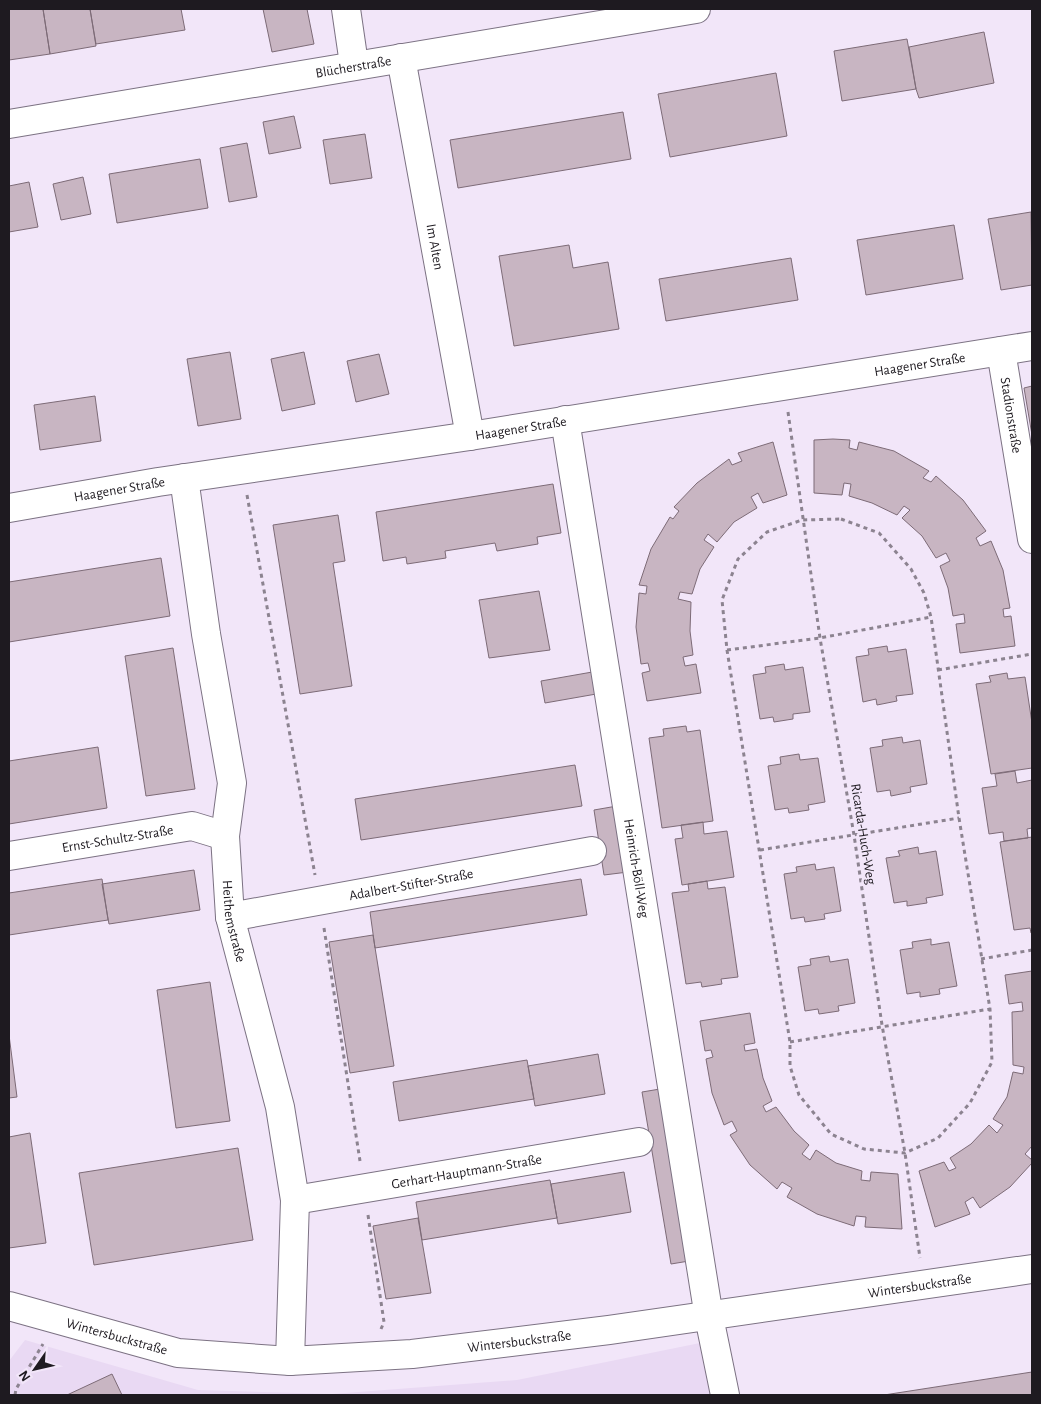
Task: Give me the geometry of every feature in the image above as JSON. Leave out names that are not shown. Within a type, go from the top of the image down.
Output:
[{"type":"street","points":[[346,9],[354,64]]},
{"type":"street","name":"Blücherstraße","points":[[9,124],[354,64],[401,58],[696,9]]},
{"type":"street","name":"Im Alten","points":[[401,58],[470,436]]},
{"type":"street","name":"Haagener Straße","points":[[9,508],[184,478],[470,436],[1032,346]]},
{"type":"street","name":"Stadionstraße","points":[[1000,351],[1032,539]]},
{"type":"street","name":"Heinrich-Böll-Weg","points":[[565,420],[709,1317],[725,1395]]},
{"type":"street","name":"Heithemstraße","points":[[184,478],[206,634],[232,783],[224,836],[230,917],[280,1107],[295,1200],[290,1361]]},
{"type":"street","name":"Ernst-Schultz-Straße","points":[[9,856],[192,826],[224,836]]},
{"type":"street","name":"Adalbert-Stifter-Straße","points":[[230,917],[592,851]]},
{"type":"street","name":"Gerhart-Hauptmann-Straße","points":[[295,1200],[639,1142]]},
{"type":"street","name":"Wintersbuckstraße","points":[[9,1306],[178,1353],[290,1361],[412,1354],[709,1317],[1032,1269]]},
{"type":"path","name":"Ricarda-Huch-Weg","points":[[784,386],[820,638],[854,835],[882,1025],[905,1152],[924,1286]]},
{"type":"path","points":[[841,519],[879,533],[911,569],[924,593],[931,617],[959,818],[990,1008],[992,1062],[970,1103],[938,1138],[905,1152],[864,1148],[831,1134],[799,1095],[790,1066],[790,1042],[727,650],[722,600],[738,559],[767,532],[802,520],[841,519]]},
{"type":"path","points":[[727,650],[820,638],[931,617]]},
{"type":"path","points":[[938,670],[1032,654]]},
{"type":"path","points":[[760,850],[959,818]]},
{"type":"path","points":[[982,959],[1032,950]]},
{"type":"path","points":[[790,1042],[990,1008]]},
{"type":"path","points":[[15,1395],[16,1389],[57,1320]]},
{"type":"shaded area","points":[[25,1340],[198,1390],[332,1394],[517,1380],[705,1342],[716,1395],[9,1395],[9,1361]]},
{"type":"building","points":[[9,9],[43,9],[50,54],[9,60]]},
{"type":"building","points":[[43,9],[90,9],[96,46],[50,54]]},
{"type":"building","points":[[90,9],[181,9],[185,30],[96,44]]},
{"type":"building","points":[[263,9],[307,9],[314,44],[272,52]]},
{"type":"building","points":[[984,32],[994,83],[919,98],[909,47]]},
{"type":"building","points":[[907,39],[916,89],[842,101],[834,51]]},
{"type":"building","points":[[776,73],[787,136],[670,157],[658,94]]},
{"type":"building","points":[[623,112],[631,159],[458,188],[450,140]]},
{"type":"building","points":[[294,116],[301,148],[269,154],[263,122]]},
{"type":"building","points":[[365,134],[372,178],[330,184],[323,140]]},
{"type":"building","points":[[247,143],[257,197],[229,202],[220,148]]},
{"type":"building","points":[[200,159],[208,208],[117,223],[109,174]]},
{"type":"building","points":[[83,177],[91,214],[61,220],[53,184]]},
{"type":"building","points":[[29,182],[38,227],[9,232],[9,186]]},
{"type":"building","points":[[1031,212],[1032,285],[1001,290],[988,219]]},
{"type":"building","points":[[954,225],[963,279],[866,295],[857,240]]},
{"type":"building","points":[[569,245],[573,268],[608,262],[619,329],[514,346],[499,256]]},
{"type":"building","points":[[791,258],[798,300],[666,321],[659,279]]},
{"type":"building","points":[[230,352],[241,419],[198,426],[187,359]]},
{"type":"building","points":[[304,352],[315,404],[282,411],[271,359]]},
{"type":"building","points":[[379,354],[389,394],[356,402],[347,361]]},
{"type":"building","points":[[1032,386],[1032,435],[1024,388]]},
{"type":"building","points":[[95,396],[101,441],[40,450],[34,405]]},
{"type":"building","points":[[814,440],[850,440],[849,448],[857,450],[859,442],[894,451],[929,471],[923,478],[931,482],[936,476],[963,500],[986,531],[976,538],[980,546],[991,541],[1003,570],[1010,608],[1003,609],[1004,617],[1011,616],[1015,646],[960,653],[956,624],[965,623],[964,614],[953,616],[948,588],[940,566],[950,561],[946,553],[936,558],[922,536],[902,518],[910,510],[904,506],[897,515],[872,503],[849,496],[851,484],[844,483],[842,495],[814,493]]},
{"type":"building","points":[[773,442],[787,495],[763,503],[758,493],[751,497],[757,508],[734,522],[717,542],[708,534],[704,540],[714,547],[700,569],[692,594],[680,592],[678,599],[691,602],[690,631],[693,655],[683,657],[685,666],[696,664],[701,693],[647,701],[642,673],[650,671],[648,663],[641,664],[636,627],[639,593],[646,594],[647,586],[639,585],[651,549],[670,517],[673,519],[679,511],[674,507],[697,483],[729,459],[732,465],[742,461],[738,453]]},
{"type":"building","points":[[553,484],[561,533],[537,537],[538,544],[497,551],[495,543],[445,551],[446,558],[407,564],[406,557],[383,561],[376,512]]},
{"type":"building","points":[[338,515],[345,561],[333,563],[352,686],[300,694],[273,525]]},
{"type":"building","points":[[161,558],[170,616],[9,642],[9,582]]},
{"type":"building","points":[[539,591],[550,650],[489,658],[479,600]]},
{"type":"building","points":[[887,646],[888,652],[906,649],[913,694],[896,696],[897,701],[877,705],[876,699],[863,702],[856,657],[869,655],[868,649]]},
{"type":"building","points":[[173,648],[195,789],[146,796],[125,656]]},
{"type":"building","points":[[784,664],[785,670],[803,667],[810,712],[793,714],[793,719],[774,722],[773,717],[760,719],[753,675],[766,673],[765,667]]},
{"type":"building","points":[[598,671],[602,693],[545,703],[541,681]]},
{"type":"building","points":[[1007,673],[1008,679],[1025,677],[1032,723],[1032,768],[991,774],[976,684],[991,682],[989,676]]},
{"type":"building","points":[[686,726],[687,732],[700,730],[713,821],[662,828],[649,738],[664,736],[663,729]]},
{"type":"building","points":[[902,737],[903,743],[920,740],[927,784],[910,787],[911,792],[891,796],[890,790],[877,792],[870,748],[883,746],[882,740]]},
{"type":"building","points":[[98,747],[107,808],[9,824],[9,761]]},
{"type":"building","points":[[799,754],[800,760],[818,758],[825,802],[808,805],[809,810],[789,813],[788,808],[775,810],[768,766],[781,764],[780,757]]},
{"type":"building","points":[[575,765],[582,806],[361,840],[355,799]]},
{"type":"building","points":[[1015,771],[1017,783],[1032,780],[1032,828],[1027,829],[1028,838],[1004,841],[1003,832],[989,834],[982,788],[997,786],[995,774]]},
{"type":"building","points":[[617,806],[628,872],[604,875],[594,810]]},
{"type":"building","points":[[703,822],[704,834],[727,831],[734,877],[682,885],[675,839],[683,838],[681,825]]},
{"type":"building","points":[[1032,837],[1031,933],[1030,928],[1014,930],[1000,842]]},
{"type":"building","points":[[918,847],[919,854],[936,851],[943,895],[926,898],[927,903],[907,906],[907,901],[894,903],[886,858],[900,856],[898,851]]},
{"type":"building","points":[[815,864],[816,870],[834,867],[841,911],[824,914],[825,919],[805,922],[804,917],[791,919],[784,874],[797,872],[796,867]]},
{"type":"building","points":[[194,870],[200,910],[109,924],[102,884]]},
{"type":"building","points":[[102,879],[108,920],[9,935],[9,893]]},
{"type":"building","points":[[581,879],[587,915],[375,948],[370,912]]},
{"type":"building","points":[[707,881],[708,889],[725,887],[738,977],[721,979],[722,984],[702,987],[701,982],[686,984],[672,893],[689,891],[688,884]]},
{"type":"building","points":[[373,935],[394,1066],[350,1073],[329,942]]},
{"type":"building","points":[[931,939],[931,945],[949,942],[957,986],[939,989],[940,994],[920,997],[920,992],[907,994],[900,950],[913,948],[912,942]]},
{"type":"building","points":[[829,956],[830,962],[848,959],[855,1003],[838,1006],[839,1011],[819,1014],[818,1009],[805,1011],[798,967],[811,965],[810,959]]},
{"type":"building","points":[[1032,971],[1032,1146],[1025,1154],[1032,1160],[1032,1163],[1010,1187],[980,1208],[973,1197],[965,1202],[970,1214],[935,1227],[919,1171],[944,1162],[949,1171],[956,1168],[950,1158],[971,1144],[989,1125],[997,1133],[1003,1125],[993,1119],[1007,1097],[1013,1072],[1023,1074],[1024,1067],[1013,1065],[1012,1012],[1023,1011],[1022,1002],[1009,1004],[1005,975]]},
{"type":"building","points":[[210,982],[230,1121],[176,1128],[157,990]]},
{"type":"building","points":[[750,1013],[755,1043],[744,1045],[745,1051],[757,1049],[763,1078],[772,1101],[763,1106],[766,1112],[776,1107],[794,1131],[809,1145],[802,1154],[810,1160],[816,1150],[836,1163],[862,1171],[861,1180],[870,1181],[871,1172],[898,1174],[902,1229],[865,1227],[866,1217],[856,1216],[854,1226],[817,1214],[787,1197],[792,1188],[782,1182],[777,1189],[750,1165],[730,1135],[737,1131],[732,1121],[724,1125],[712,1093],[706,1059],[713,1057],[711,1050],[705,1051],[700,1021]]},
{"type":"building","points":[[9,1035],[17,1097],[9,1098]]},
{"type":"building","points":[[598,1054],[605,1094],[535,1106],[528,1066]]},
{"type":"building","points":[[527,1060],[534,1099],[399,1121],[393,1082]]},
{"type":"building","points":[[666,1088],[695,1260],[671,1264],[642,1092]]},
{"type":"building","points":[[30,1133],[46,1243],[9,1248],[9,1137]]},
{"type":"building","points":[[238,1148],[253,1240],[94,1265],[79,1173]]},
{"type":"building","points":[[624,1172],[631,1212],[558,1224],[551,1184]]},
{"type":"building","points":[[550,1180],[557,1218],[422,1240],[416,1202]]},
{"type":"building","points":[[418,1218],[431,1293],[386,1299],[373,1226]]},
{"type":"building","points":[[1032,1372],[1032,1395],[884,1395]]},
{"type":"building","points":[[112,1374],[122,1395],[67,1395]]}]
